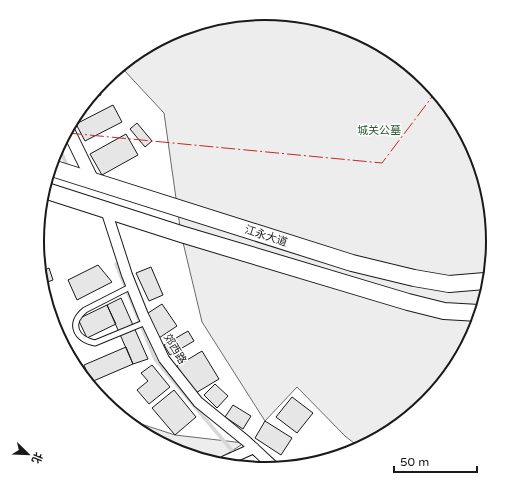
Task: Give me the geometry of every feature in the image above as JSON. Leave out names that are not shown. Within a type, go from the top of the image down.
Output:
[{"type":"main road","name":"江永大道","points":[[56,169],[352,263],[414,278],[449,284],[482,281]]},
{"type":"main road","name":"江永大道","points":[[50,192],[204,241],[408,302],[444,311],[474,313]]},
{"type":"street","points":[[71,136],[93,181]]},
{"type":"street","name":"郊西路","points":[[106,210],[131,286],[146,322],[164,358],[198,402],[269,462]]},
{"type":"street","points":[[233,458],[254,448]]},
{"type":"lane","points":[[131,286],[90,306],[79,314],[76,320],[76,330],[78,336],[83,340],[95,344],[146,322]]},
{"type":"green space","name":"城关公墓","points":[[251,20],[279,20],[308,24],[336,32],[376,50],[388,57],[411,75],[431,95],[449,118],[469,156],[482,198],[486,227],[486,255],[482,284],[469,326],[449,364],[431,387],[411,407],[388,425],[354,443],[345,436],[297,387],[265,421],[202,322],[181,234],[164,113],[124,71],[142,57],[167,43],[194,32],[222,24],[236,22]]},
{"type":"green space","points":[[140,424],[175,435],[244,443],[221,458],[180,445]]},
{"type":"building","points":[[113,105],[122,122],[85,141],[77,125],[78,123]]},
{"type":"building","points":[[137,123],[152,141],[145,147],[130,129]]},
{"type":"building","points":[[126,134],[138,155],[102,175],[90,154]]},
{"type":"building","points":[[98,265],[112,282],[77,300],[68,280]]},
{"type":"building","points":[[151,267],[163,295],[149,301],[136,273]]},
{"type":"building","points":[[49,268],[53,280],[48,282],[46,270]]},
{"type":"building","points":[[121,298],[148,359],[133,364],[107,305]]},
{"type":"building","points":[[162,304],[177,326],[159,338],[145,315]]},
{"type":"building","points":[[107,305],[116,324],[87,338],[78,319]]},
{"type":"building","points":[[188,331],[194,341],[170,355],[164,345]]},
{"type":"building","points":[[126,347],[133,364],[94,381],[87,372],[84,365]]},
{"type":"building","points":[[202,351],[219,379],[194,394],[177,366]]},
{"type":"building","points":[[152,365],[170,387],[149,404],[137,390],[148,381],[141,373]]},
{"type":"building","points":[[215,384],[228,396],[217,408],[204,395]]},
{"type":"building","points":[[174,390],[196,417],[175,435],[152,408]]},
{"type":"building","points":[[292,397],[313,413],[297,433],[276,417]]},
{"type":"building","points":[[233,405],[251,416],[243,429],[225,417]]},
{"type":"building","points":[[265,421],[292,438],[281,455],[255,438]]},
{"type":"waterway","points":[[62,154],[68,168]]},
{"type":"waterway","points":[[116,264],[155,359],[240,461]]},
{"type":"power","points":[[72,133],[382,163],[432,97]]}]
